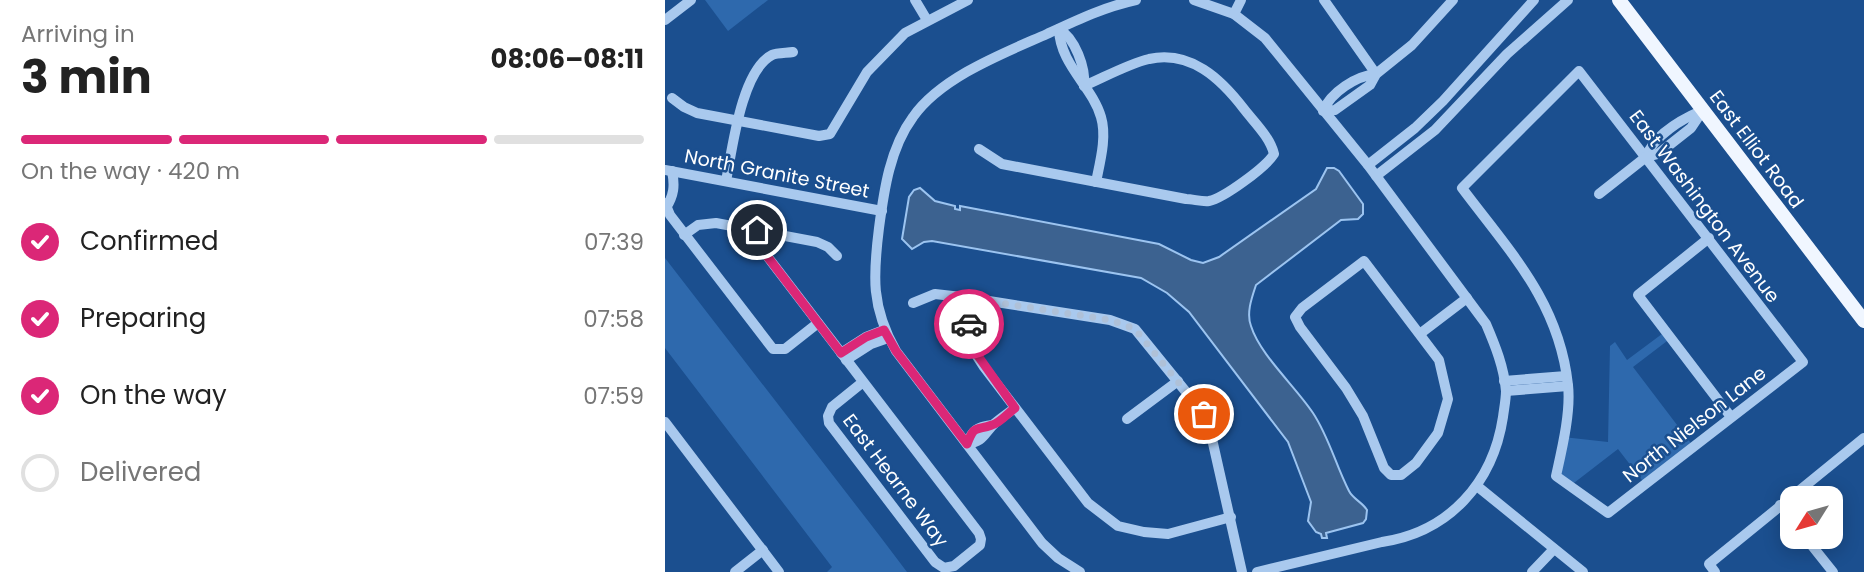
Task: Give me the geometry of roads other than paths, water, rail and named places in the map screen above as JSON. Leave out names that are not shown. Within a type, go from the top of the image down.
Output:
[{"type":"main road","name":"East Elliot Road","points":[[1619,0],[1864,321]]},
{"type":"street","points":[[665,20],[691,0]]},
{"type":"street","points":[[915,0],[926,20]]},
{"type":"street","points":[[673,98],[690,110],[819,136],[830,134],[867,72],[905,33],[968,0]]},
{"type":"street","points":[[1080,572],[1058,558],[1042,543],[896,351],[886,334],[876,303],[873,272],[891,163],[913,115],[935,94],[961,76],[1111,2],[1136,0]]},
{"type":"street","points":[[1193,0],[1234,14],[1265,38],[1371,170],[1486,324],[1498,352],[1505,386],[1501,431],[1494,457],[1477,486],[1443,519],[1401,539],[1382,541],[1257,572]]},
{"type":"street","points":[[1234,14],[1241,0]]},
{"type":"street","points":[[1324,0],[1376,74]]},
{"type":"street","points":[[1324,111],[1335,110],[1370,85],[1376,74],[1412,45],[1453,0]]},
{"type":"street","points":[[1371,170],[1443,101],[1534,0]]},
{"type":"street","points":[[1371,170],[1435,130],[1507,54],[1568,0]]},
{"type":"street","points":[[1059,29],[1059,40],[1076,76],[1101,117],[1103,151],[1096,182]]},
{"type":"street","points":[[726,181],[743,97],[759,68],[771,55],[793,52]]},
{"type":"street","points":[[979,149],[1002,164],[1186,199],[1210,201],[1236,187],[1273,154],[1269,142],[1232,93],[1209,71],[1190,62],[1172,58],[1149,59],[1084,86]]},
{"type":"street","name":"East Washington Avenue","points":[[1567,381],[1556,332],[1543,299],[1524,269],[1462,188],[1579,71],[1803,362]]},
{"type":"street","points":[[1599,194],[1646,157],[1650,145],[1687,117],[1703,110]]},
{"type":"street","points":[[665,182],[668,171]]},
{"type":"street","points":[[668,171],[675,184],[672,197],[666,205],[684,235],[773,349],[785,349],[818,323]]},
{"type":"street","name":"North Granite Street","points":[[668,171],[882,211]]},
{"type":"street","points":[[684,235],[698,225],[710,223],[817,242],[828,247],[837,256]]},
{"type":"street","points":[[757,230],[767,256],[863,383]]},
{"type":"street","points":[[1709,239],[1638,295],[1731,417]]},
{"type":"street","points":[[1364,261],[1421,333],[1439,360],[1448,399],[1438,433],[1416,463],[1401,475],[1391,475],[1384,468],[1363,416],[1346,388],[1295,317],[1302,308],[1364,261]]},
{"type":"street","points":[[913,303],[935,294],[1110,320],[1135,329],[1204,414],[1231,517],[1242,572]]},
{"type":"street","points":[[969,298],[971,346],[1089,503],[1118,526],[1144,532],[1168,534],[1231,517]]},
{"type":"street","points":[[1421,333],[1467,298]]},
{"type":"street","points":[[843,357],[866,337],[886,334]]},
{"type":"street","name":"North Nielson Lane","points":[[1567,381],[1562,449],[1556,476],[1608,513],[1803,362]]},
{"type":"street","points":[[1505,386],[1567,381]]},
{"type":"street","points":[[1126,419],[1178,382]]},
{"type":"street","name":"East Hearne Way","points":[[863,383],[977,530],[981,539],[978,548],[954,566],[944,568],[935,562],[829,423],[828,416],[832,407],[863,383]]},
{"type":"street","points":[[967,444],[972,432],[980,426],[992,425],[1015,408]]},
{"type":"street","points":[[665,422],[779,572]]},
{"type":"street","points":[[1806,486],[1862,444]]},
{"type":"street","points":[[1477,486],[1583,572]]},
{"type":"street","points":[[1712,568],[1780,505]]},
{"type":"street","points":[[1532,572],[1554,549]]},
{"type":"street","points":[[735,572],[763,550]]},
{"type":"street","points":[[1815,550],[1833,572]]}]
